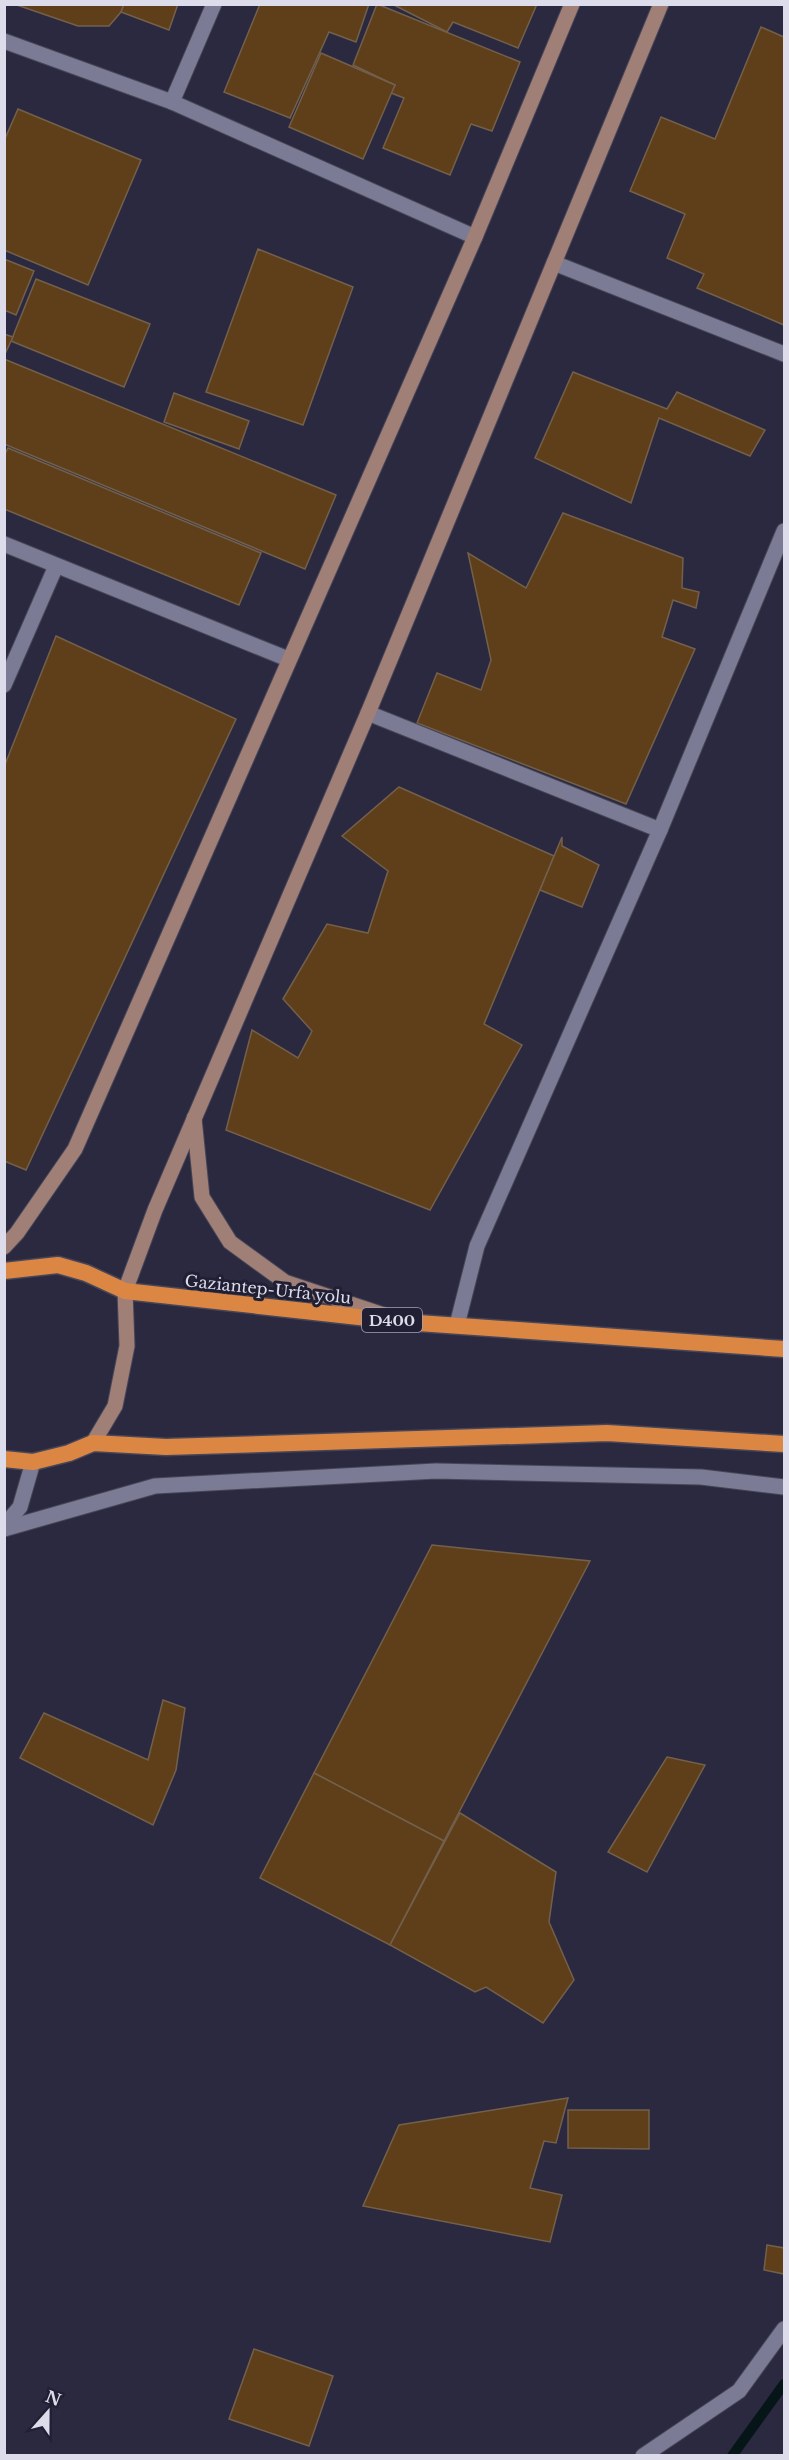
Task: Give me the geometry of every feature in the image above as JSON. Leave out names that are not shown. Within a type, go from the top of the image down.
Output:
[{"type":"highway","name":"Gaziantep-Urfa yolu","points":[[4,1271],[58,1265],[86,1273],[125,1292],[404,1322],[784,1349]]},
{"type":"highway","points":[[4,1459],[33,1462],[69,1453],[93,1443],[166,1447],[607,1432],[784,1444]]},
{"type":"main road","points":[[4,1247],[18,1233],[75,1149],[475,237],[572,4]]},
{"type":"main road","points":[[93,1443],[116,1406],[127,1346],[125,1292],[194,1116],[368,713],[661,4]]},
{"type":"main road","points":[[194,1116],[202,1197],[230,1242],[285,1282],[404,1322]]},
{"type":"street","points":[[172,102],[214,4]]},
{"type":"street","points":[[4,41],[172,102],[475,237]]},
{"type":"street","points":[[554,263],[784,354]]},
{"type":"street","points":[[457,1325],[477,1246],[660,830],[784,531]]},
{"type":"street","points":[[4,544],[288,659]]},
{"type":"street","points":[[4,685],[56,566]]},
{"type":"street","points":[[368,713],[660,830]]},
{"type":"street","points":[[4,1527],[20,1508],[33,1462]]},
{"type":"street","points":[[4,1527],[155,1486],[436,1472],[701,1477],[784,1487]]},
{"type":"street","points":[[643,2456],[739,2391],[784,2329]]},
{"type":"building","points":[[14,4],[124,4],[121,12],[109,26],[78,26]]},
{"type":"building","points":[[124,4],[178,4],[169,30],[121,12]]},
{"type":"building","points":[[260,4],[369,4],[356,42],[329,32],[290,118],[224,92]]},
{"type":"building","points":[[377,4],[520,62],[492,131],[471,124],[450,175],[383,148],[404,98],[391,93],[395,85],[353,65]]},
{"type":"building","points":[[392,4],[537,4],[518,48],[453,22],[447,32]]},
{"type":"building","points":[[761,27],[784,37],[784,325],[697,288],[704,274],[667,258],[685,214],[630,191],[661,117],[715,139]]},
{"type":"building","points":[[321,53],[395,85],[363,159],[289,127]]},
{"type":"building","points":[[18,109],[141,160],[88,285],[4,250],[4,141]]},
{"type":"building","points":[[258,249],[353,287],[303,425],[206,392]]},
{"type":"building","points":[[4,259],[34,271],[16,315],[4,310]]},
{"type":"building","points":[[36,279],[150,324],[124,387],[11,341]]},
{"type":"building","points":[[4,334],[13,337],[4,356]]},
{"type":"building","points":[[4,359],[336,495],[305,569],[4,444]]},
{"type":"building","points":[[573,372],[667,409],[677,392],[765,430],[750,456],[659,418],[631,503],[535,458]]},
{"type":"building","points":[[174,393],[249,421],[239,449],[164,422]]},
{"type":"building","points":[[8,448],[261,553],[239,605],[4,509],[4,456]]},
{"type":"building","points":[[563,513],[683,558],[682,588],[699,592],[696,608],[673,600],[662,637],[695,649],[626,804],[417,723],[437,673],[481,690],[491,660],[468,553],[526,588]]},
{"type":"building","points":[[56,636],[236,719],[26,1170],[4,1161],[4,767]]},
{"type":"building","points":[[399,787],[554,856],[484,1024],[522,1045],[430,1210],[226,1130],[252,1030],[298,1058],[312,1031],[283,999],[327,924],[368,933],[388,871],[342,836]]},
{"type":"building","points":[[562,837],[562,846],[599,865],[582,907],[540,890]]},
{"type":"building","points":[[432,1545],[590,1561],[444,1841],[314,1773]]},
{"type":"building","points":[[163,1700],[185,1708],[176,1770],[153,1825],[20,1758],[44,1713],[148,1760]]},
{"type":"building","points":[[667,1757],[705,1765],[647,1872],[608,1852]]},
{"type":"building","points":[[314,1773],[444,1841],[390,1945],[260,1878]]},
{"type":"building","points":[[460,1813],[556,1872],[549,1922],[574,1980],[543,2023],[486,1987],[475,1992],[390,1945]]},
{"type":"building","points":[[568,2098],[556,2143],[544,2141],[530,2188],[562,2195],[550,2242],[363,2206],[399,2125]]},
{"type":"building","points":[[568,2110],[649,2110],[649,2149],[568,2148]]},
{"type":"building","points":[[767,2245],[784,2248],[784,2274],[764,2270]]},
{"type":"building","points":[[254,2349],[333,2376],[309,2446],[229,2419]]},
{"type":"waterway","points":[[732,2456],[784,2384]]}]
